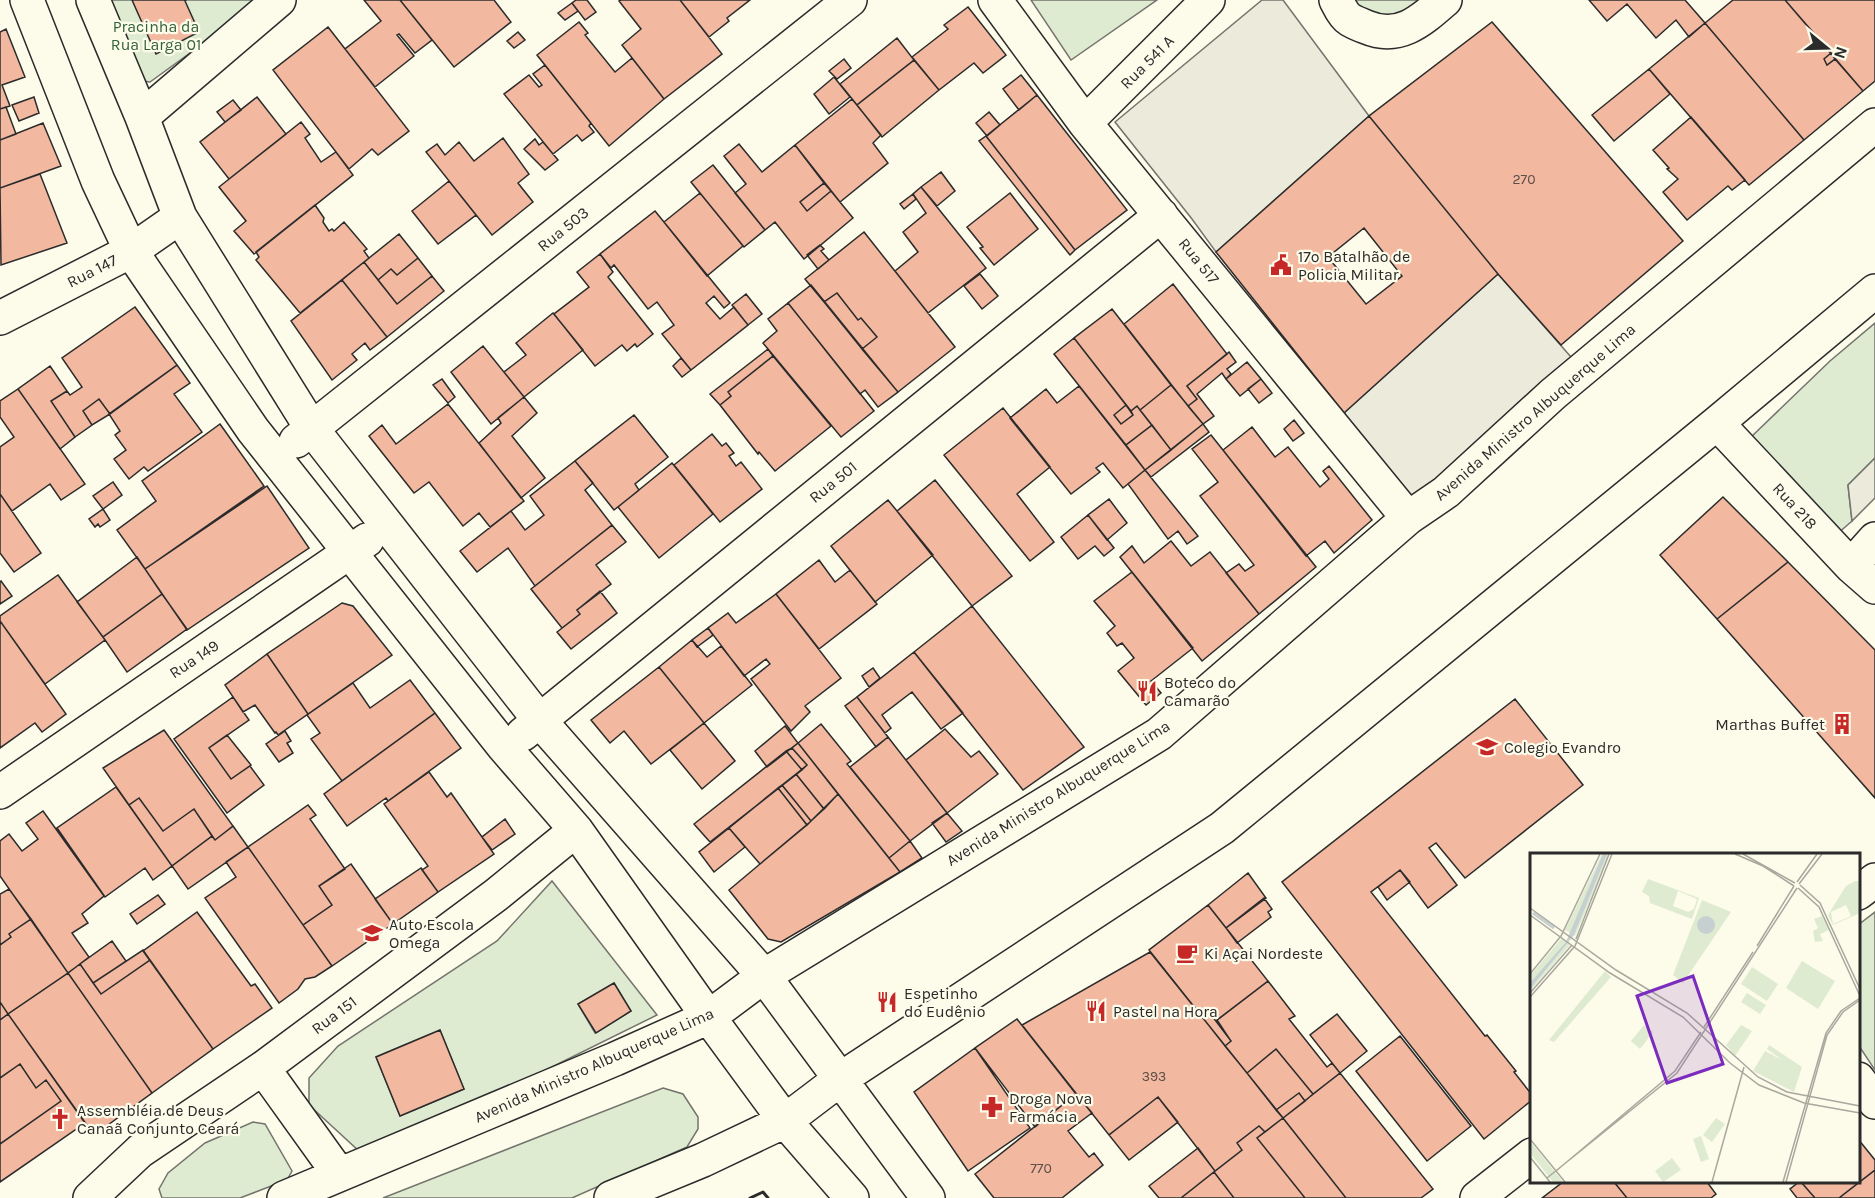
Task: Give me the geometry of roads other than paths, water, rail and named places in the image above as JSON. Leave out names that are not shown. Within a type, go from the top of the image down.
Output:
[{"type":"street","points":[[27,0],[98,181],[130,251],[253,430],[504,747],[576,830],[785,1121],[852,1198]]},
{"type":"street","points":[[93,0],[142,117],[180,217],[312,429],[540,721],[764,976],[928,1198]]},
{"type":"street","points":[[142,117],[279,0]]},
{"type":"street","name":"Rua 503","points":[[275,457],[849,0]]},
{"type":"street","name":"Rua 517","points":[[995,0],[1085,123],[1408,518]]},
{"type":"street","name":"Rua 541 A","points":[[1085,123],[1208,0]]},
{"type":"street","points":[[1336,0],[1347,19],[1378,32],[1397,32],[1422,19],[1445,0]]},
{"type":"street","name":"Avenida Ministro Albuquerque Lima","points":[[284,1198],[615,1059],[709,1017],[764,976],[1159,734],[1408,518],[1446,492],[1553,394],[1875,125]]},
{"type":"street","name":"Rua 501","points":[[504,747],[540,721],[1161,215]]},
{"type":"street","name":"Rua 147","points":[[0,318],[130,251],[180,217]]},
{"type":"street","points":[[611,1198],[703,1160],[785,1121],[839,1080],[1222,828],[1875,291]]},
{"type":"street","name":"Rua 218","points":[[1717,423],[1863,577]]},
{"type":"street","name":"Rua 149","points":[[0,792],[389,526]]},
{"type":"street","points":[[1863,577],[1875,539]]},
{"type":"street","name":"Rua 151","points":[[90,1198],[140,1151],[263,1068],[486,902],[576,830]]},
{"type":"street","points":[[1860,891],[1875,880]]},
{"type":"street","points":[[263,1068],[339,1174]]},
{"type":"street","points":[[1860,1082],[1875,1102]]},
{"type":"street","points":[[1478,1198],[1530,1157]]},
{"type":"place","name":"17º Batalhão de Policia Militar","points":[[1281,265]]},
{"type":"place","name":"Boteco do Camarão","points":[[1147,691]]},
{"type":"place","name":"Marthas Buffet","points":[[1842,724]]},
{"type":"place","name":"Colegio Evandro","points":[[1487,747]]},
{"type":"place","name":"Auto Escola Omega","points":[[372,933]]},
{"type":"place","name":"Ki Açai Nordeste","points":[[1187,953]]},
{"type":"place","name":"Espetinho do Eudênio","points":[[887,1002]]},
{"type":"place","name":"Pastel na Hora","points":[[1096,1011]]},
{"type":"place","name":"Droga Nova Farmácia","points":[[992,1107]]},
{"type":"place","name":"Assembléia de Deus Canaã Conjunto Ceará","points":[[60,1119]]},
{"type":"park label","name":"Pracinha da Rua Larga 01","points":[[156,35]]}]
